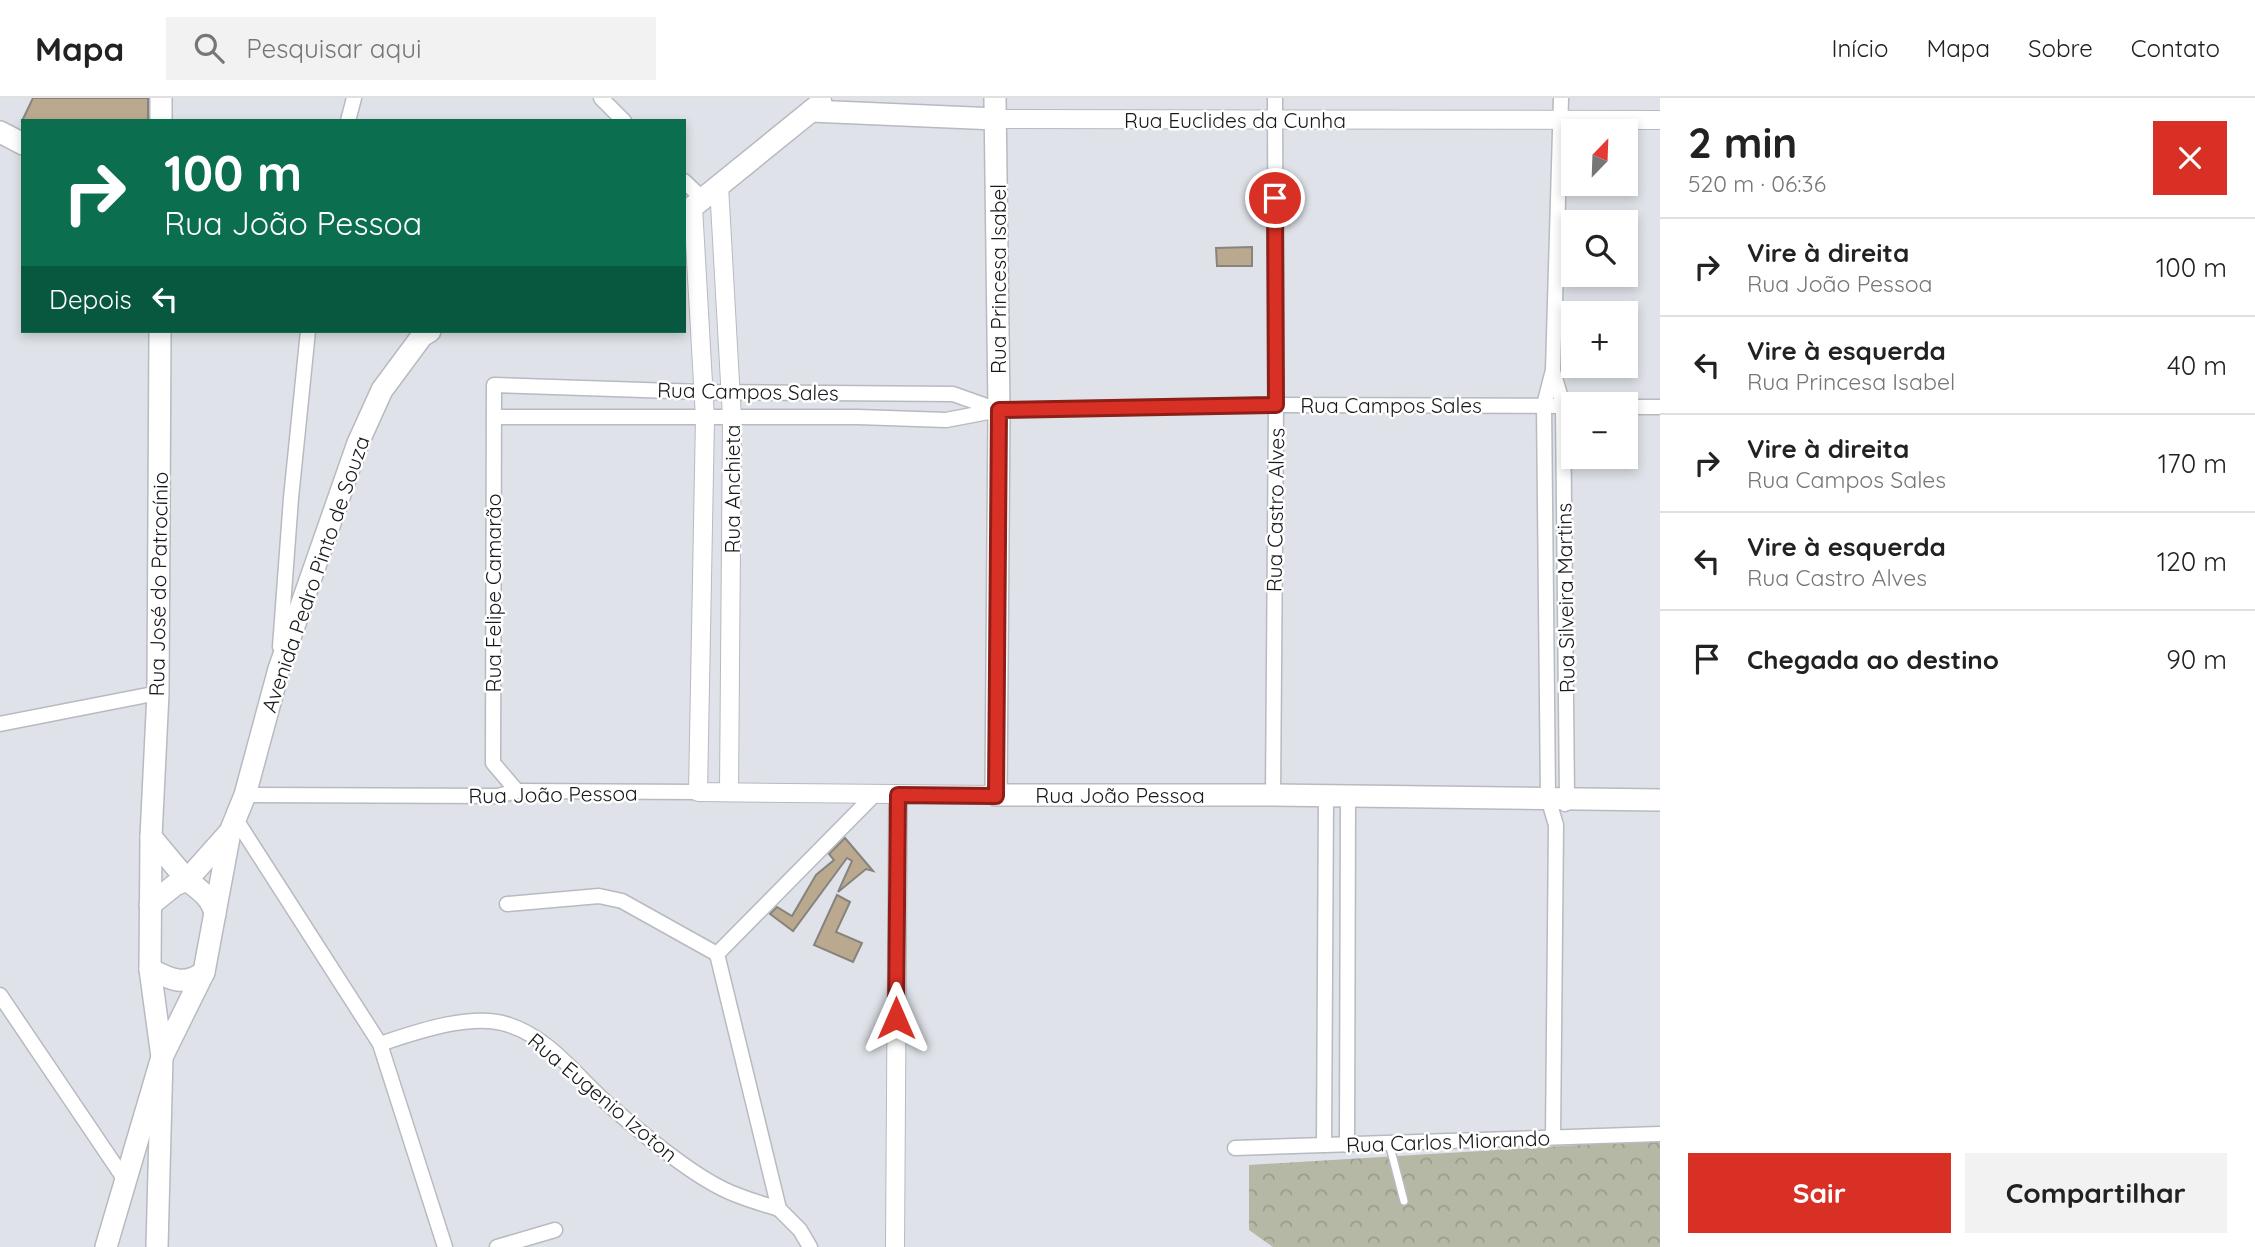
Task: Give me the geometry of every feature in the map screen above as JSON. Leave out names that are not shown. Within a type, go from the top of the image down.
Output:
[{"type":"main road","points":[[161,98],[161,119]]},
{"type":"main road","points":[[700,202],[819,105]]},
{"type":"main road","name":"Rua Euclides da Cunha","points":[[819,105],[995,108]]},
{"type":"main road","name":"Rua Princesa Isabel","points":[[995,108],[999,410],[996,796]]},
{"type":"main road","points":[[0,132],[21,143]]},
{"type":"main road","name":"Rua José do Patrocínio","points":[[150,905],[158,693],[160,333]]},
{"type":"main road","name":"Avenida Pedro Pinto de Souza","points":[[215,915],[233,825],[279,669],[358,443],[383,390],[427,333]]},
{"type":"main road","name":"Rua João Pessoa","points":[[996,796],[1273,795],[1660,800]]},
{"type":"main road","name":"Avenida Pedro Pinto de Souza","points":[[187,880],[233,825]]},
{"type":"main road","points":[[106,1247],[162,1057],[204,972],[215,915],[214,906],[204,892],[187,880],[151,837]]},
{"type":"main road","points":[[157,1247],[162,1057],[150,969],[150,905],[165,892],[187,880]]},
{"type":"main road","points":[[150,969],[166,978],[182,982],[195,979],[204,972]]},
{"type":"street","points":[[349,119],[354,98]]},
{"type":"street","points":[[601,98],[622,119]]},
{"type":"street","name":"Rua Castro Alves","points":[[1273,795],[1275,98]]},
{"type":"street","name":"Rua Silveira Martins","points":[[1558,798],[1546,562],[1544,405],[1552,370],[1561,98]]},
{"type":"street","name":"Rua Euclides da Cunha","points":[[995,108],[1274,120],[1561,119]]},
{"type":"street","name":"Rua Euclides da Cunha","points":[[1638,120],[1660,120]]},
{"type":"street","points":[[686,184],[700,202]]},
{"type":"street","name":"Rua Anchieta","points":[[698,792],[705,418],[700,202]]},
{"type":"street","name":"Rua Anchieta","points":[[700,202],[731,392],[729,792]]},
{"type":"street","points":[[279,669],[291,498],[308,333]]},
{"type":"street","name":"Rua Silveira Martins","points":[[1552,370],[1562,392]]},
{"type":"street","name":"Rua Campos Sales","points":[[494,385],[703,392],[953,394],[999,410]]},
{"type":"street","name":"Rua Felipe Camarão","points":[[494,385],[493,763],[517,791]]},
{"type":"street","points":[[858,393],[858,417]]},
{"type":"street","name":"Rua Campos Sales","points":[[494,416],[858,417],[946,420],[999,410],[1276,405],[1561,406]]},
{"type":"street","points":[[1638,407],[1660,407]]},
{"type":"street","name":"Rua Silveira Martins","points":[[1553,1137],[1556,825],[1567,469]]},
{"type":"street","points":[[1546,562],[1565,561]]},
{"type":"street","points":[[701,602],[731,601]]},
{"type":"street","points":[[0,724],[158,693]]},
{"type":"street","name":"Rua João Pessoa","points":[[244,795],[498,796],[517,791],[996,796]]},
{"type":"street","points":[[717,954],[875,794]]},
{"type":"street","points":[[895,1247],[898,795]]},
{"type":"street","points":[[1324,1146],[1326,797]]},
{"type":"street","points":[[1347,1145],[1348,797]]},
{"type":"street","points":[[233,825],[380,1044],[445,1247]]},
{"type":"street","points":[[507,904],[599,896],[622,901],[717,954],[779,1209],[800,1230],[810,1247]]},
{"type":"street","points":[[0,995],[125,1180]]},
{"type":"street","name":"Rua Eugenio Izoton","points":[[380,1044],[472,1020],[507,1024],[536,1036],[614,1111],[699,1175],[723,1189],[779,1209]]},
{"type":"street","name":"Rua Carlos Miorando","points":[[1236,1148],[1660,1134]]},
{"type":"street","points":[[498,1247],[555,1230]]},
{"type":"lane","points":[[1389,1143],[1404,1201]]},
{"type":"green space","points":[[1660,1140],[1660,1247],[1273,1247],[1249,1230],[1249,1165]]},
{"type":"building","points":[[33,98],[148,98],[148,119],[23,119]]},
{"type":"building","points":[[1252,247],[1252,266],[1217,266],[1216,248]]},
{"type":"building","points":[[845,838],[873,871],[866,869],[838,892],[852,861],[847,858],[793,931],[770,914],[777,907],[792,916],[816,875],[834,860],[829,854]]},
{"type":"building","points":[[837,895],[850,902],[836,932],[862,943],[853,962],[814,945]]},
{"type":"route","points":[[896,1018],[898,795],[996,796],[999,410],[1276,405],[1275,198]]}]
